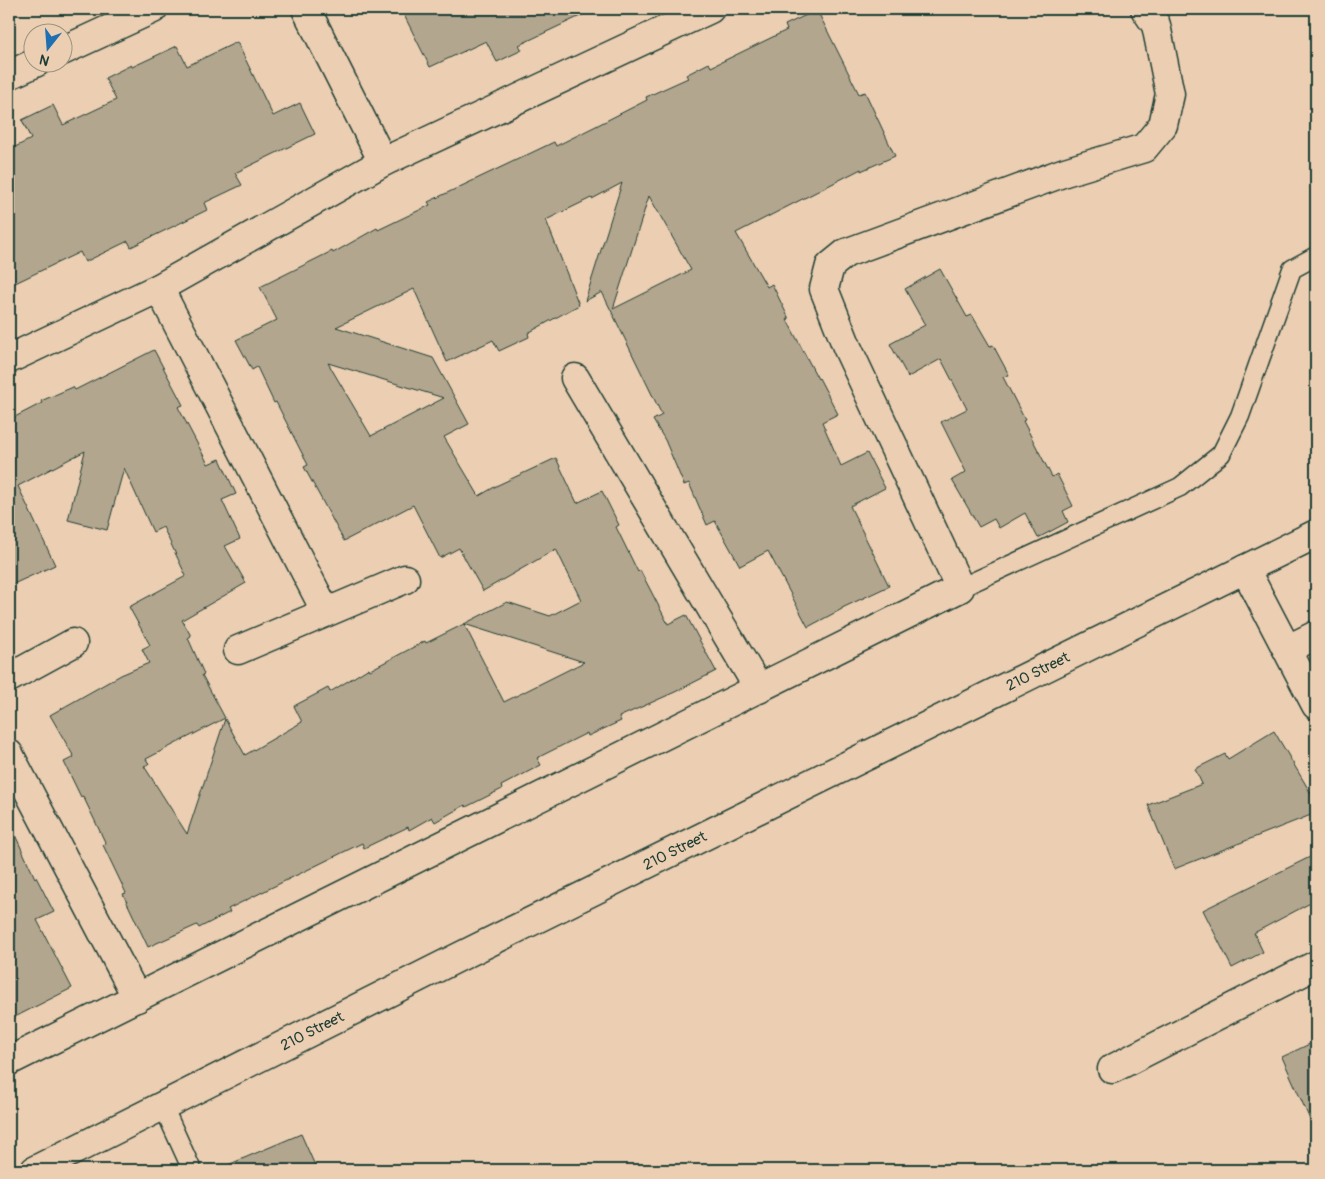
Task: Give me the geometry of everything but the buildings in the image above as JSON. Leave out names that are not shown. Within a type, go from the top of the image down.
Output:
[{"type":"street","points":[[72,46],[153,9]]},
{"type":"street","points":[[306,9],[383,162]]},
{"type":"street","points":[[9,359],[159,288],[383,162],[710,9]]},
{"type":"street","points":[[9,1061],[960,588],[847,347],[824,289],[830,266],[846,253],[1065,172],[1144,148],[1163,125],[1170,94],[1156,25],[1146,9]]},
{"type":"street","points":[[9,75],[22,69]]},
{"type":"street","points":[[159,288],[326,612]]},
{"type":"street","points":[[575,378],[759,688]]},
{"type":"street","name":"210 Street","points":[[35,1170],[446,963],[1316,534]]},
{"type":"street","points":[[1245,569],[1316,705]]},
{"type":"street","points":[[238,650],[405,579]]},
{"type":"street","points":[[1288,649],[1316,636]]},
{"type":"street","points":[[9,678],[73,642]]},
{"type":"street","points":[[9,754],[137,998]]},
{"type":"street","points":[[1112,1069],[1316,965]]},
{"type":"lane","points":[[960,588],[1180,487],[1221,454],[1240,416],[1292,269],[1316,256]]},
{"type":"lane","points":[[162,1106],[192,1170]]}]
